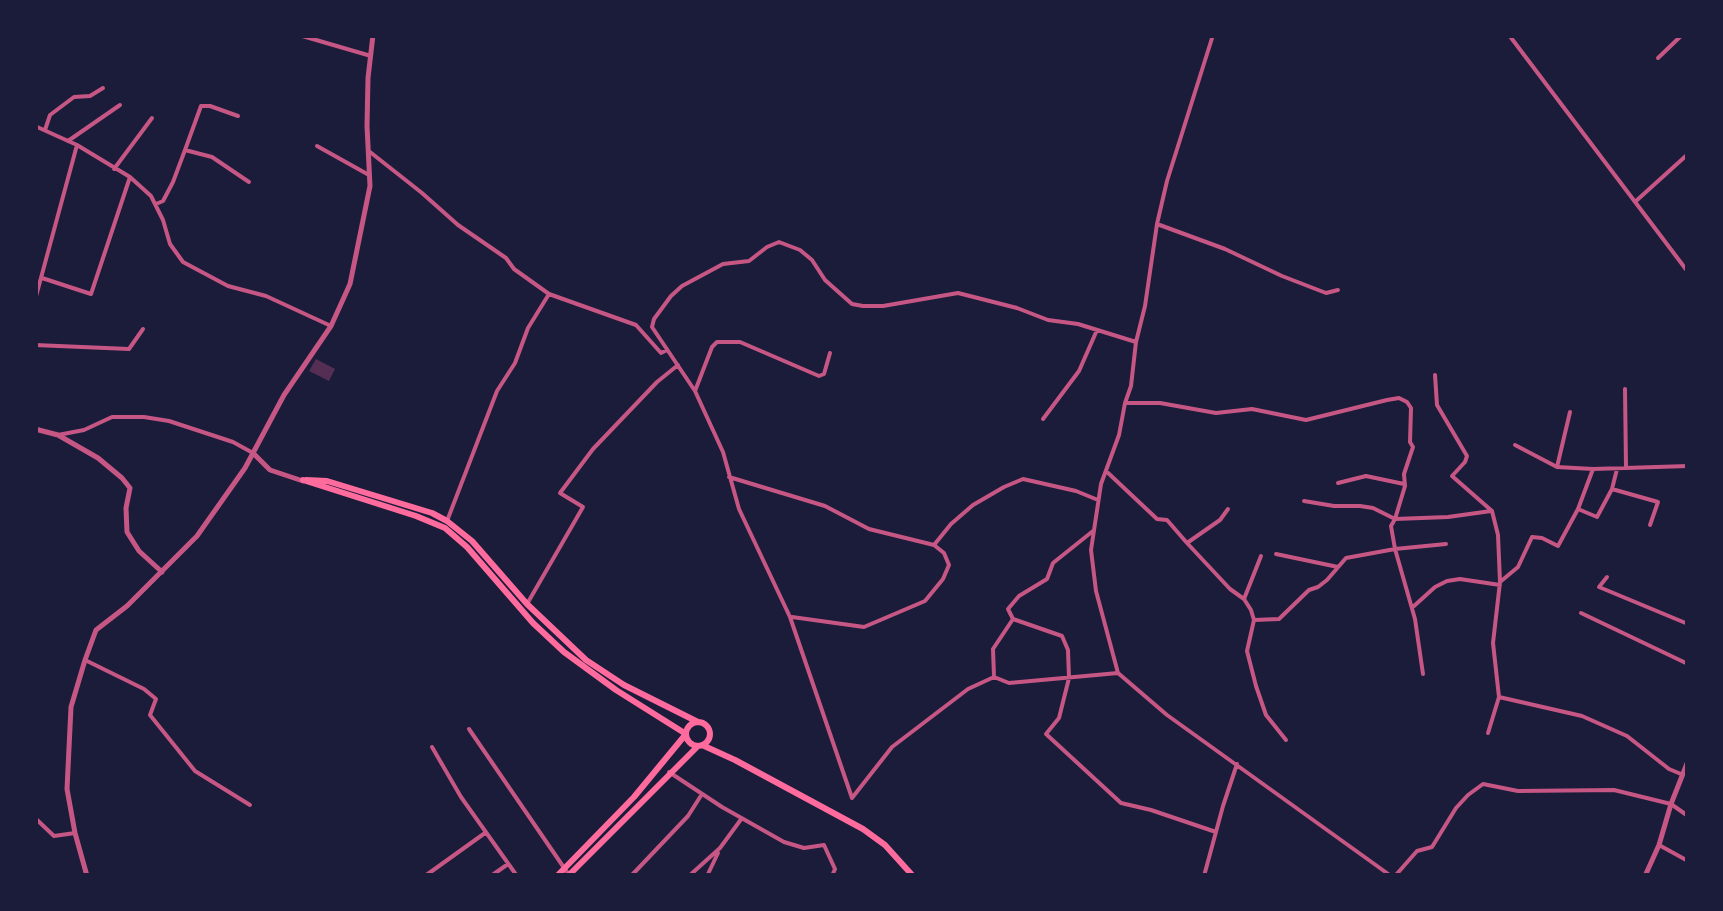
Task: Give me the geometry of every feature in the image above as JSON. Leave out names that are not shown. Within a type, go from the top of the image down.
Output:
[{"type":"main road","points":[[303,480],[327,481],[447,520],[472,541],[569,646],[610,677],[706,726],[710,732],[708,740],[669,772],[568,873],[557,876]]},
{"type":"main road","points":[[303,480],[445,528],[564,652],[686,734],[688,741],[746,766],[854,824],[885,845],[913,876]]},
{"type":"main road","points":[[568,873],[691,725],[698,722]]},
{"type":"street","points":[[299,35],[371,56]]},
{"type":"street","points":[[87,876],[67,789],[71,707],[84,660],[96,630],[127,606],[198,536],[331,326],[350,284],[370,186],[366,149],[373,35]]},
{"type":"street","points":[[1213,35],[1167,181],[1131,386],[1120,435],[1098,500],[1093,531],[1096,592],[1118,673],[1167,715],[1393,876],[1417,852],[1432,847],[1456,808],[1484,784],[1518,790],[1614,790],[1671,804],[1688,816]]},
{"type":"street","points":[[1509,35],[1688,272]]},
{"type":"street","points":[[1658,58],[1682,35]]},
{"type":"street","points":[[46,130],[50,115],[74,97],[90,96],[103,88]]},
{"type":"street","points":[[68,141],[120,104]]},
{"type":"street","points":[[156,204],[163,201],[174,182],[201,106],[238,116]]},
{"type":"street","points":[[114,169],[152,118]]},
{"type":"street","points":[[35,126],[77,145],[151,196],[170,244],[184,262],[228,286],[266,296],[331,326]]},
{"type":"street","points":[[35,300],[77,145]]},
{"type":"street","points":[[316,146],[369,175]]},
{"type":"street","points":[[366,149],[458,226],[506,258],[514,270],[549,294],[636,324],[661,353],[668,350]]},
{"type":"street","points":[[185,150],[212,157],[249,182]]},
{"type":"street","points":[[1636,202],[1688,154]]},
{"type":"street","points":[[42,278],[91,294],[130,178]]},
{"type":"street","points":[[1157,224],[1326,294],[1338,290]]},
{"type":"street","points":[[1118,673],[1009,683],[994,677],[968,689],[892,747],[852,798],[790,617],[739,509],[727,462],[695,391],[652,328],[654,319],[682,286],[723,264],[749,261],[779,242],[800,250],[812,260],[825,280],[852,304],[883,306],[958,293],[1136,342]]},
{"type":"street","points":[[447,520],[497,391],[515,364],[528,328],[549,294]]},
{"type":"street","points":[[35,346],[128,349],[143,329]]},
{"type":"street","points":[[1043,419],[1079,370],[1097,330]]},
{"type":"street","points":[[695,391],[717,342],[740,342],[819,376],[824,374],[830,353]]},
{"type":"street","points":[[527,604],[583,507],[560,493],[592,449],[656,382],[678,365]]},
{"type":"street","points":[[1435,374],[1438,405],[1467,456],[1452,476],[1492,511],[1498,535],[1500,583],[1493,643],[1499,697],[1488,732]]},
{"type":"street","points":[[1625,390],[1626,468]]},
{"type":"street","points":[[1125,403],[1160,403],[1216,413],[1252,409],[1306,420],[1399,398],[1407,402],[1411,408],[1413,447],[1391,526],[1412,608],[1423,674]]},
{"type":"street","points":[[1557,468],[1570,412]]},
{"type":"street","points":[[58,435],[84,430],[112,417],[169,421],[233,442],[253,453],[270,470],[303,480]]},
{"type":"street","points":[[35,429],[58,435],[98,458],[122,478],[130,488],[127,532],[139,551],[162,572]]},
{"type":"street","points":[[1515,444],[1557,468],[1688,466]]},
{"type":"street","points":[[1412,608],[1435,587],[1447,582],[1500,583],[1518,567],[1532,537],[1558,546],[1593,469]]},
{"type":"street","points":[[1578,508],[1597,517],[1612,489],[1617,469]]},
{"type":"street","points":[[1106,470],[1158,519],[1167,520],[1252,610],[1254,620],[1246,651],[1266,715],[1286,740]]},
{"type":"street","points":[[1338,483],[1366,476],[1404,484]]},
{"type":"street","points":[[729,477],[825,506],[868,529],[934,545],[944,553],[949,565],[944,579],[924,601],[864,628],[790,617]]},
{"type":"street","points":[[934,545],[973,505],[1023,480],[1076,491],[1098,500]]},
{"type":"street","points":[[1612,489],[1658,502],[1650,525]]},
{"type":"street","points":[[1304,502],[1373,508],[1395,519],[1492,511]]},
{"type":"street","points":[[1187,543],[1220,520],[1228,508]]},
{"type":"street","points":[[1093,531],[1053,562],[1046,579],[1019,596],[1008,609],[1013,619],[1062,636],[1068,650],[1068,678],[1059,718],[1046,734],[1122,804],[1216,832]]},
{"type":"street","points":[[1254,620],[1280,619],[1309,590],[1327,580],[1346,558],[1446,544]]},
{"type":"street","points":[[1276,554],[1338,567]]},
{"type":"street","points":[[1244,599],[1261,556]]},
{"type":"street","points":[[1607,577],[1599,588],[1688,624]]},
{"type":"street","points":[[1581,613],[1688,664]]},
{"type":"street","points":[[994,677],[993,648],[1013,619]]},
{"type":"street","points":[[84,660],[156,699],[150,715],[195,771],[250,804]]},
{"type":"street","points":[[1499,697],[1582,716],[1616,730],[1669,769],[1684,775]]},
{"type":"street","points":[[470,729],[568,873]]},
{"type":"street","points":[[432,748],[517,876]]},
{"type":"street","points":[[1644,876],[1688,761]]},
{"type":"street","points":[[1204,876],[1237,764]]},
{"type":"street","points":[[669,772],[784,842],[804,848],[824,845],[835,868],[832,876]]},
{"type":"street","points":[[631,876],[688,816],[702,794]]},
{"type":"street","points":[[35,818],[54,836],[75,834]]},
{"type":"street","points":[[690,876],[720,848],[742,818]]},
{"type":"street","points":[[425,876],[486,833]]},
{"type":"street","points":[[1659,845],[1688,861]]},
{"type":"street","points":[[707,876],[720,848]]},
{"type":"street","points":[[491,876],[508,864]]},
{"type":"building","points":[[316,359],[335,369],[329,381],[309,371]]}]
